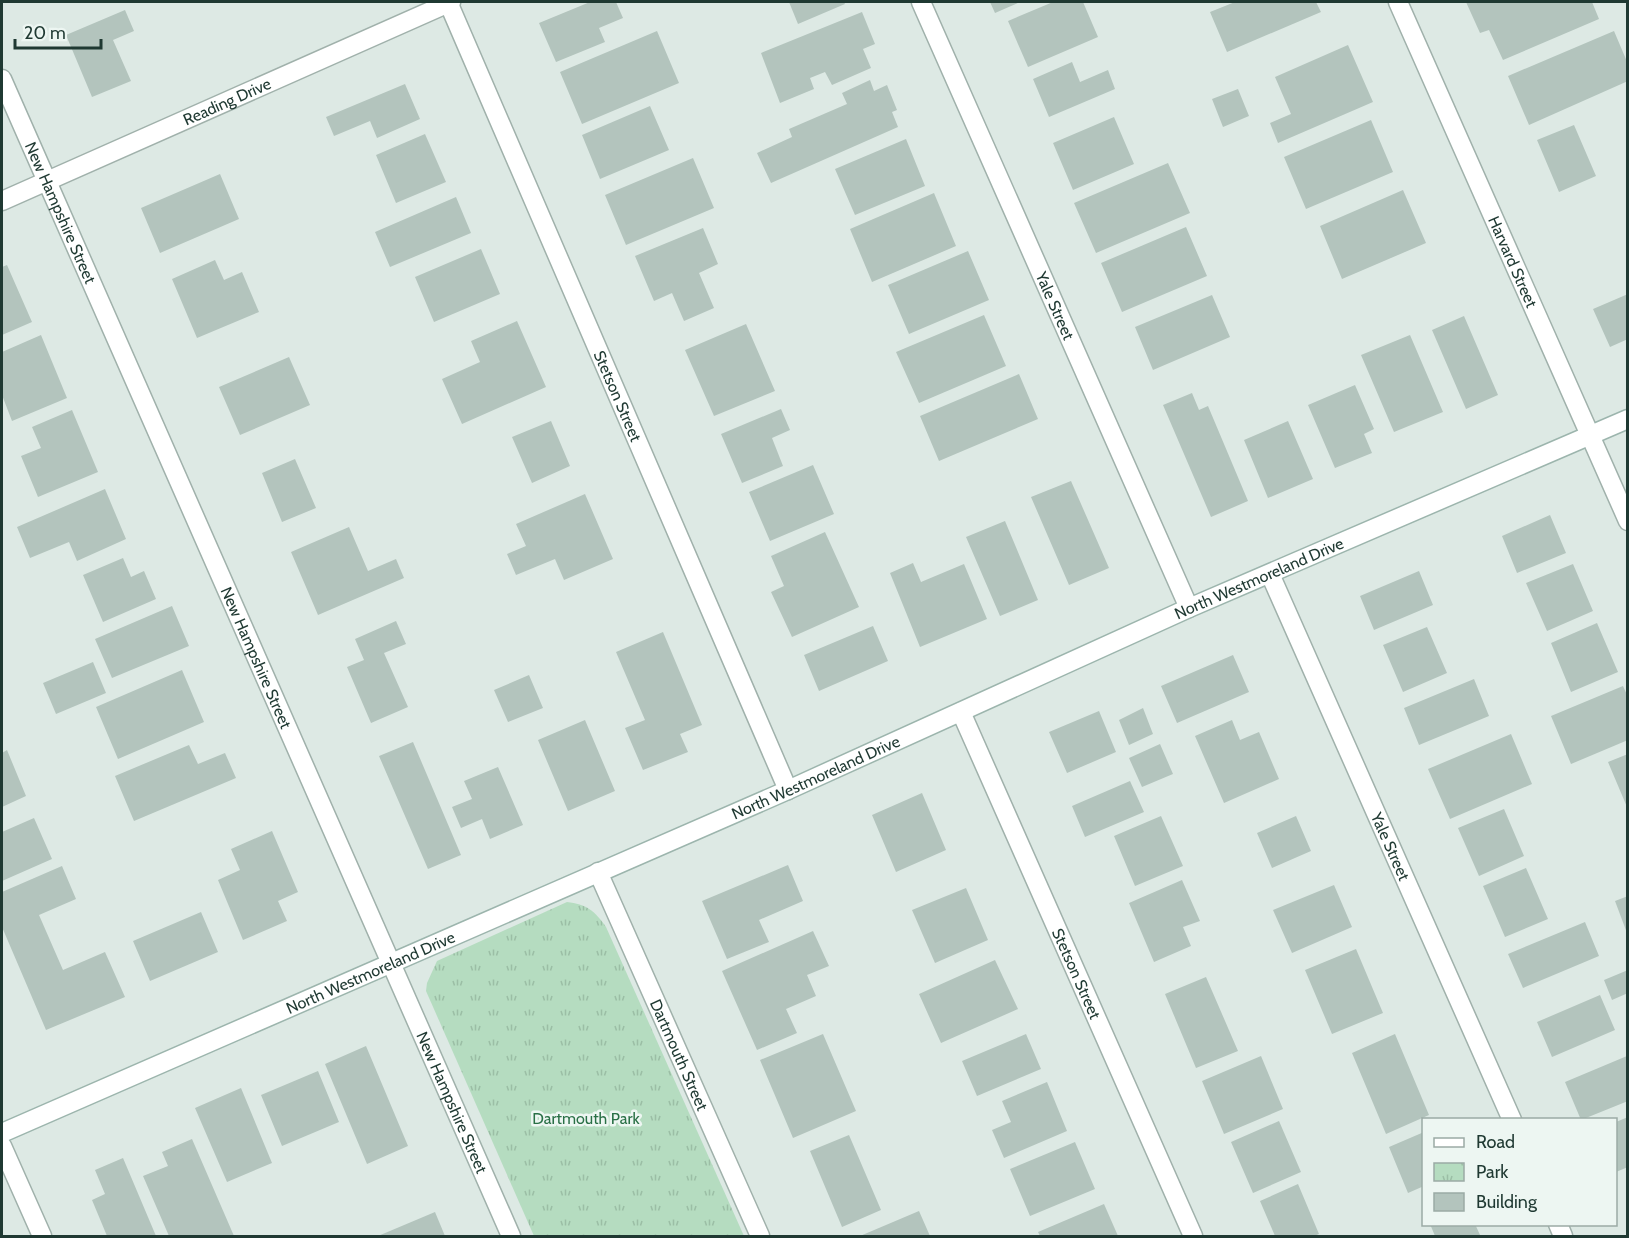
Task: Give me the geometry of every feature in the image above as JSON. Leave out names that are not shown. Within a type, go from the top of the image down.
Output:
[{"type":"street","name":"Reading Drive","points":[[2,201],[449,2]]},
{"type":"street","name":"Stetson Street","points":[[449,2],[788,790]]},
{"type":"street","name":"Yale Street","points":[[921,2],[1189,608]]},
{"type":"street","name":"Harvard Street","points":[[1398,2],[1628,521]]},
{"type":"street","name":"New Hampshire Street","points":[[2,79],[511,1236]]},
{"type":"street","name":"North Westmoreland Drive","points":[[2,1133],[788,790],[1189,608],[1628,419]]},
{"type":"street","name":"Yale Street","points":[[1270,574],[1512,1118]]},
{"type":"street","name":"Stetson Street","points":[[962,712],[1192,1236]]},
{"type":"street","name":"Dartmouth Street","points":[[598,872],[760,1236]]},
{"type":"street","points":[[2,1146],[42,1236]]},
{"type":"green space","name":"Dartmouth Park","points":[[567,902],[580,904],[590,909],[606,927],[744,1236],[534,1236],[426,991],[427,983],[437,961]]},
{"type":"building","points":[[590,2],[616,2],[623,18],[599,28],[605,42],[556,62],[539,23]]},
{"type":"building","points":[[789,2],[844,2],[845,4],[798,24]]},
{"type":"building","points":[[990,2],[1020,2],[995,13]]},
{"type":"building","points":[[1053,2],[1083,2],[1098,37],[1028,67],[1008,21]]},
{"type":"building","points":[[1235,2],[1316,2],[1321,12],[1227,52],[1210,12]]},
{"type":"building","points":[[1466,2],[1592,2],[1599,19],[1503,60],[1489,30],[1480,33]]},
{"type":"building","points":[[125,10],[134,31],[113,40],[131,81],[92,97],[66,35]]},
{"type":"building","points":[[862,12],[875,44],[863,49],[871,68],[832,85],[825,72],[810,78],[814,89],[780,103],[761,53]]},
{"type":"building","points":[[657,31],[679,83],[582,124],[560,72]]},
{"type":"building","points":[[1614,31],[1628,64],[1628,81],[1529,125],[1508,76]]},
{"type":"building","points":[[1348,45],[1373,102],[1278,143],[1270,123],[1291,114],[1275,77]]},
{"type":"building","points":[[1072,62],[1080,82],[1108,70],[1115,89],[1049,117],[1033,79]]},
{"type":"building","points":[[870,80],[874,91],[887,85],[897,110],[892,112],[898,127],[771,183],[757,153],[792,137],[789,129],[847,104],[842,93]]},
{"type":"building","points":[[405,84],[420,119],[377,138],[370,121],[334,136],[326,117]]},
{"type":"building","points":[[1238,89],[1249,116],[1223,127],[1212,99]]},
{"type":"building","points":[[650,106],[669,150],[600,179],[582,135]]},
{"type":"building","points":[[1114,117],[1134,164],[1073,190],[1053,143]]},
{"type":"building","points":[[1371,120],[1393,172],[1306,209],[1284,157]]},
{"type":"building","points":[[1574,125],[1596,176],[1559,192],[1537,140]]},
{"type":"building","points":[[425,134],[446,182],[396,203],[376,155]]},
{"type":"building","points":[[906,139],[925,186],[855,215],[835,169]]},
{"type":"building","points":[[693,158],[714,208],[626,245],[605,195]]},
{"type":"building","points":[[1168,163],[1190,213],[1096,253],[1074,203]]},
{"type":"building","points":[[220,174],[239,219],[160,253],[141,208]]},
{"type":"building","points":[[1403,190],[1426,243],[1342,279],[1320,226]]},
{"type":"building","points":[[934,193],[956,246],[872,282],[850,229]]},
{"type":"building","points":[[456,197],[471,233],[390,267],[375,232]]},
{"type":"building","points":[[1186,227],[1207,276],[1122,312],[1101,263]]},
{"type":"building","points":[[703,228],[718,264],[699,273],[714,308],[684,321],[672,293],[654,301],[635,256]]},
{"type":"building","points":[[481,249],[500,294],[434,322],[415,277]]},
{"type":"building","points":[[968,251],[989,300],[909,334],[888,285]]},
{"type":"building","points":[[215,260],[224,280],[242,272],[259,312],[197,338],[172,279]]},
{"type":"building","points":[[7,265],[32,322],[2,335],[2,267]]},
{"type":"building","points":[[1628,294],[1628,339],[1610,347],[1593,309]]},
{"type":"building","points":[[1212,295],[1230,337],[1153,370],[1135,327]]},
{"type":"building","points":[[984,315],[1006,366],[919,403],[896,352]]},
{"type":"building","points":[[1464,316],[1498,395],[1466,409],[1432,330]]},
{"type":"building","points":[[517,321],[546,387],[462,424],[442,379],[480,362],[471,341]]},
{"type":"building","points":[[746,324],[775,391],[714,416],[685,350]]},
{"type":"building","points":[[41,335],[67,398],[12,421],[2,395],[2,352]]},
{"type":"building","points":[[1410,335],[1443,412],[1394,432],[1361,355]]},
{"type":"building","points":[[289,357],[310,405],[240,435],[219,387]]},
{"type":"building","points":[[1019,374],[1038,419],[939,461],[920,416]]},
{"type":"building","points":[[1355,385],[1374,429],[1364,434],[1372,453],[1335,468],[1308,405]]},
{"type":"building","points":[[1192,393],[1199,410],[1208,406],[1248,501],[1211,517],[1163,405]]},
{"type":"building","points":[[781,409],[790,430],[772,438],[783,466],[742,483],[721,434]]},
{"type":"building","points":[[72,410],[98,472],[38,497],[21,456],[41,448],[32,427]]},
{"type":"building","points":[[551,421],[570,466],[532,483],[512,437]]},
{"type":"building","points":[[1288,421],[1313,479],[1268,498],[1244,440]]},
{"type":"building","points":[[295,459],[316,508],[282,522],[262,473]]},
{"type":"building","points":[[813,465],[834,514],[770,541],[749,492]]},
{"type":"building","points":[[1071,481],[1109,568],[1069,585],[1031,497]]},
{"type":"building","points":[[105,489],[126,539],[77,561],[69,542],[30,558],[17,527]]},
{"type":"building","points":[[585,494],[613,559],[564,580],[555,559],[516,575],[507,554],[526,546],[516,524]]},
{"type":"building","points":[[1550,515],[1566,553],[1517,573],[1502,536]]},
{"type":"building","points":[[1005,521],[1038,600],[1000,616],[966,537]]},
{"type":"building","points":[[349,527],[368,571],[396,559],[404,578],[318,615],[291,552]]},
{"type":"building","points":[[825,532],[859,607],[792,637],[771,592],[784,586],[771,556]]},
{"type":"building","points":[[123,558],[131,577],[144,571],[156,599],[103,622],[83,575]]},
{"type":"building","points":[[913,563],[921,582],[964,564],[987,619],[920,647],[890,573]]},
{"type":"building","points":[[1573,564],[1593,611],[1547,631],[1526,583]]},
{"type":"building","points":[[1419,571],[1433,605],[1374,630],[1360,596]]},
{"type":"building","points":[[172,606],[189,646],[112,678],[95,639]]},
{"type":"building","points":[[396,621],[406,644],[384,653],[408,707],[371,723],[347,667],[364,660],[355,639]]},
{"type":"building","points":[[1597,623],[1618,672],[1571,692],[1551,643]]},
{"type":"building","points":[[873,626],[888,661],[819,691],[804,655]]},
{"type":"building","points":[[1427,627],[1447,673],[1403,692],[1383,645]]},
{"type":"building","points":[[663,632],[702,725],[680,734],[688,752],[643,770],[625,728],[645,720],[616,652]]},
{"type":"building","points":[[1233,655],[1249,692],[1177,723],[1161,686]]},
{"type":"building","points":[[93,662],[106,693],[56,714],[43,683]]},
{"type":"building","points":[[182,670],[204,722],[118,759],[96,707]]},
{"type":"building","points":[[529,675],[543,708],[508,722],[494,690]]},
{"type":"building","points":[[1474,679],[1489,716],[1419,745],[1404,708]]},
{"type":"building","points":[[1623,686],[1628,697],[1628,740],[1571,764],[1551,716]]},
{"type":"building","points":[[1143,708],[1153,734],[1129,745],[1119,720]]},
{"type":"building","points":[[1099,711],[1116,752],[1067,773],[1049,732]]},
{"type":"building","points":[[585,720],[615,791],[568,811],[538,740]]},
{"type":"building","points":[[1232,720],[1240,740],[1259,732],[1279,779],[1224,803],[1195,736]]},
{"type":"building","points":[[1511,734],[1532,784],[1450,819],[1428,769]]},
{"type":"building","points":[[413,742],[461,855],[428,869],[379,756]]},
{"type":"building","points":[[1160,744],[1173,774],[1142,787],[1129,758]]},
{"type":"building","points":[[189,745],[198,764],[225,753],[236,778],[134,821],[115,776]]},
{"type":"building","points":[[7,750],[26,796],[2,807],[2,753]]},
{"type":"building","points":[[1628,754],[1628,807],[1627,807],[1608,762]]},
{"type":"building","points":[[498,767],[523,825],[490,839],[482,819],[461,828],[452,807],[472,799],[464,781]]},
{"type":"building","points":[[1130,781],[1144,812],[1085,837],[1072,806]]},
{"type":"building","points":[[922,793],[946,850],[896,872],[872,815]]},
{"type":"building","points":[[1504,809],[1524,856],[1479,876],[1458,828]]},
{"type":"building","points":[[1161,816],[1183,866],[1135,886],[1114,836]]},
{"type":"building","points":[[1296,816],[1311,851],[1272,868],[1257,833]]},
{"type":"building","points":[[34,818],[52,859],[2,881],[2,832]]},
{"type":"building","points":[[272,831],[298,892],[278,901],[287,921],[243,940],[218,880],[240,870],[231,849]]},
{"type":"building","points":[[788,865],[803,901],[759,920],[769,942],[727,959],[702,901]]},
{"type":"building","points":[[62,866],[76,899],[39,915],[63,970],[105,952],[125,997],[46,1030],[2,927],[2,892]]},
{"type":"building","points":[[1526,868],[1548,919],[1505,937],[1483,886]]},
{"type":"building","points":[[1182,880],[1200,921],[1183,927],[1191,946],[1154,962],[1129,903]]},
{"type":"building","points":[[1334,885],[1352,927],[1292,953],[1273,910]]},
{"type":"building","points":[[966,888],[988,940],[935,963],[912,910]]},
{"type":"building","points":[[1628,896],[1628,932],[1627,933],[1615,901]]},
{"type":"building","points":[[201,912],[218,952],[150,981],[133,941]]},
{"type":"building","points":[[1585,922],[1599,956],[1523,988],[1508,954]]},
{"type":"building","points":[[813,931],[829,966],[807,975],[816,996],[786,1009],[797,1033],[757,1050],[722,971]]},
{"type":"building","points":[[1356,949],[1383,1013],[1332,1034],[1305,970]]},
{"type":"building","points":[[995,960],[1018,1009],[941,1043],[919,994]]},
{"type":"building","points":[[1628,970],[1628,993],[1612,1000],[1604,980]]},
{"type":"building","points":[[1206,977],[1238,1051],[1196,1068],[1165,994]]},
{"type":"building","points":[[1600,995],[1615,1030],[1552,1057],[1537,1022]]},
{"type":"building","points":[[823,1034],[856,1111],[793,1138],[760,1060]]},
{"type":"building","points":[[1026,1034],[1041,1069],[977,1096],[962,1061]]},
{"type":"building","points":[[1395,1034],[1429,1115],[1386,1134],[1352,1053]]},
{"type":"building","points":[[366,1046],[408,1146],[367,1164],[325,1064]]},
{"type":"building","points":[[1261,1056],[1283,1109],[1224,1134],[1202,1081]]},
{"type":"building","points":[[1627,1056],[1628,1101],[1586,1118],[1580,1118],[1565,1082]]},
{"type":"building","points":[[318,1071],[339,1122],[282,1146],[261,1095]]},
{"type":"building","points":[[1047,1082],[1067,1131],[1004,1158],[992,1130],[1011,1122],[1002,1101]]},
{"type":"building","points":[[241,1088],[272,1163],[227,1182],[195,1108]]},
{"type":"building","points":[[1628,1117],[1628,1167],[1617,1172],[1617,1122]]},
{"type":"building","points":[[1279,1121],[1301,1172],[1253,1193],[1231,1142]]},
{"type":"building","points":[[1422,1133],[1422,1187],[1408,1193],[1389,1147]]},
{"type":"building","points":[[849,1135],[881,1210],[842,1227],[810,1151]]},
{"type":"building","points":[[192,1139],[234,1236],[169,1236],[143,1176],[168,1166],[162,1152]]},
{"type":"building","points":[[1075,1142],[1095,1189],[1030,1216],[1010,1169]]},
{"type":"building","points":[[123,1158],[156,1236],[107,1236],[92,1200],[105,1194],[95,1170]]},
{"type":"building","points":[[1298,1184],[1319,1234],[1275,1236],[1260,1201]]},
{"type":"building","points":[[1104,1204],[1118,1236],[1040,1236],[1038,1232]]},
{"type":"building","points":[[919,1211],[930,1236],[860,1236]]},
{"type":"building","points":[[435,1212],[445,1236],[378,1236]]},
{"type":"building","points":[[1431,1226],[1476,1226],[1480,1235],[1476,1236],[1435,1236]]}]
